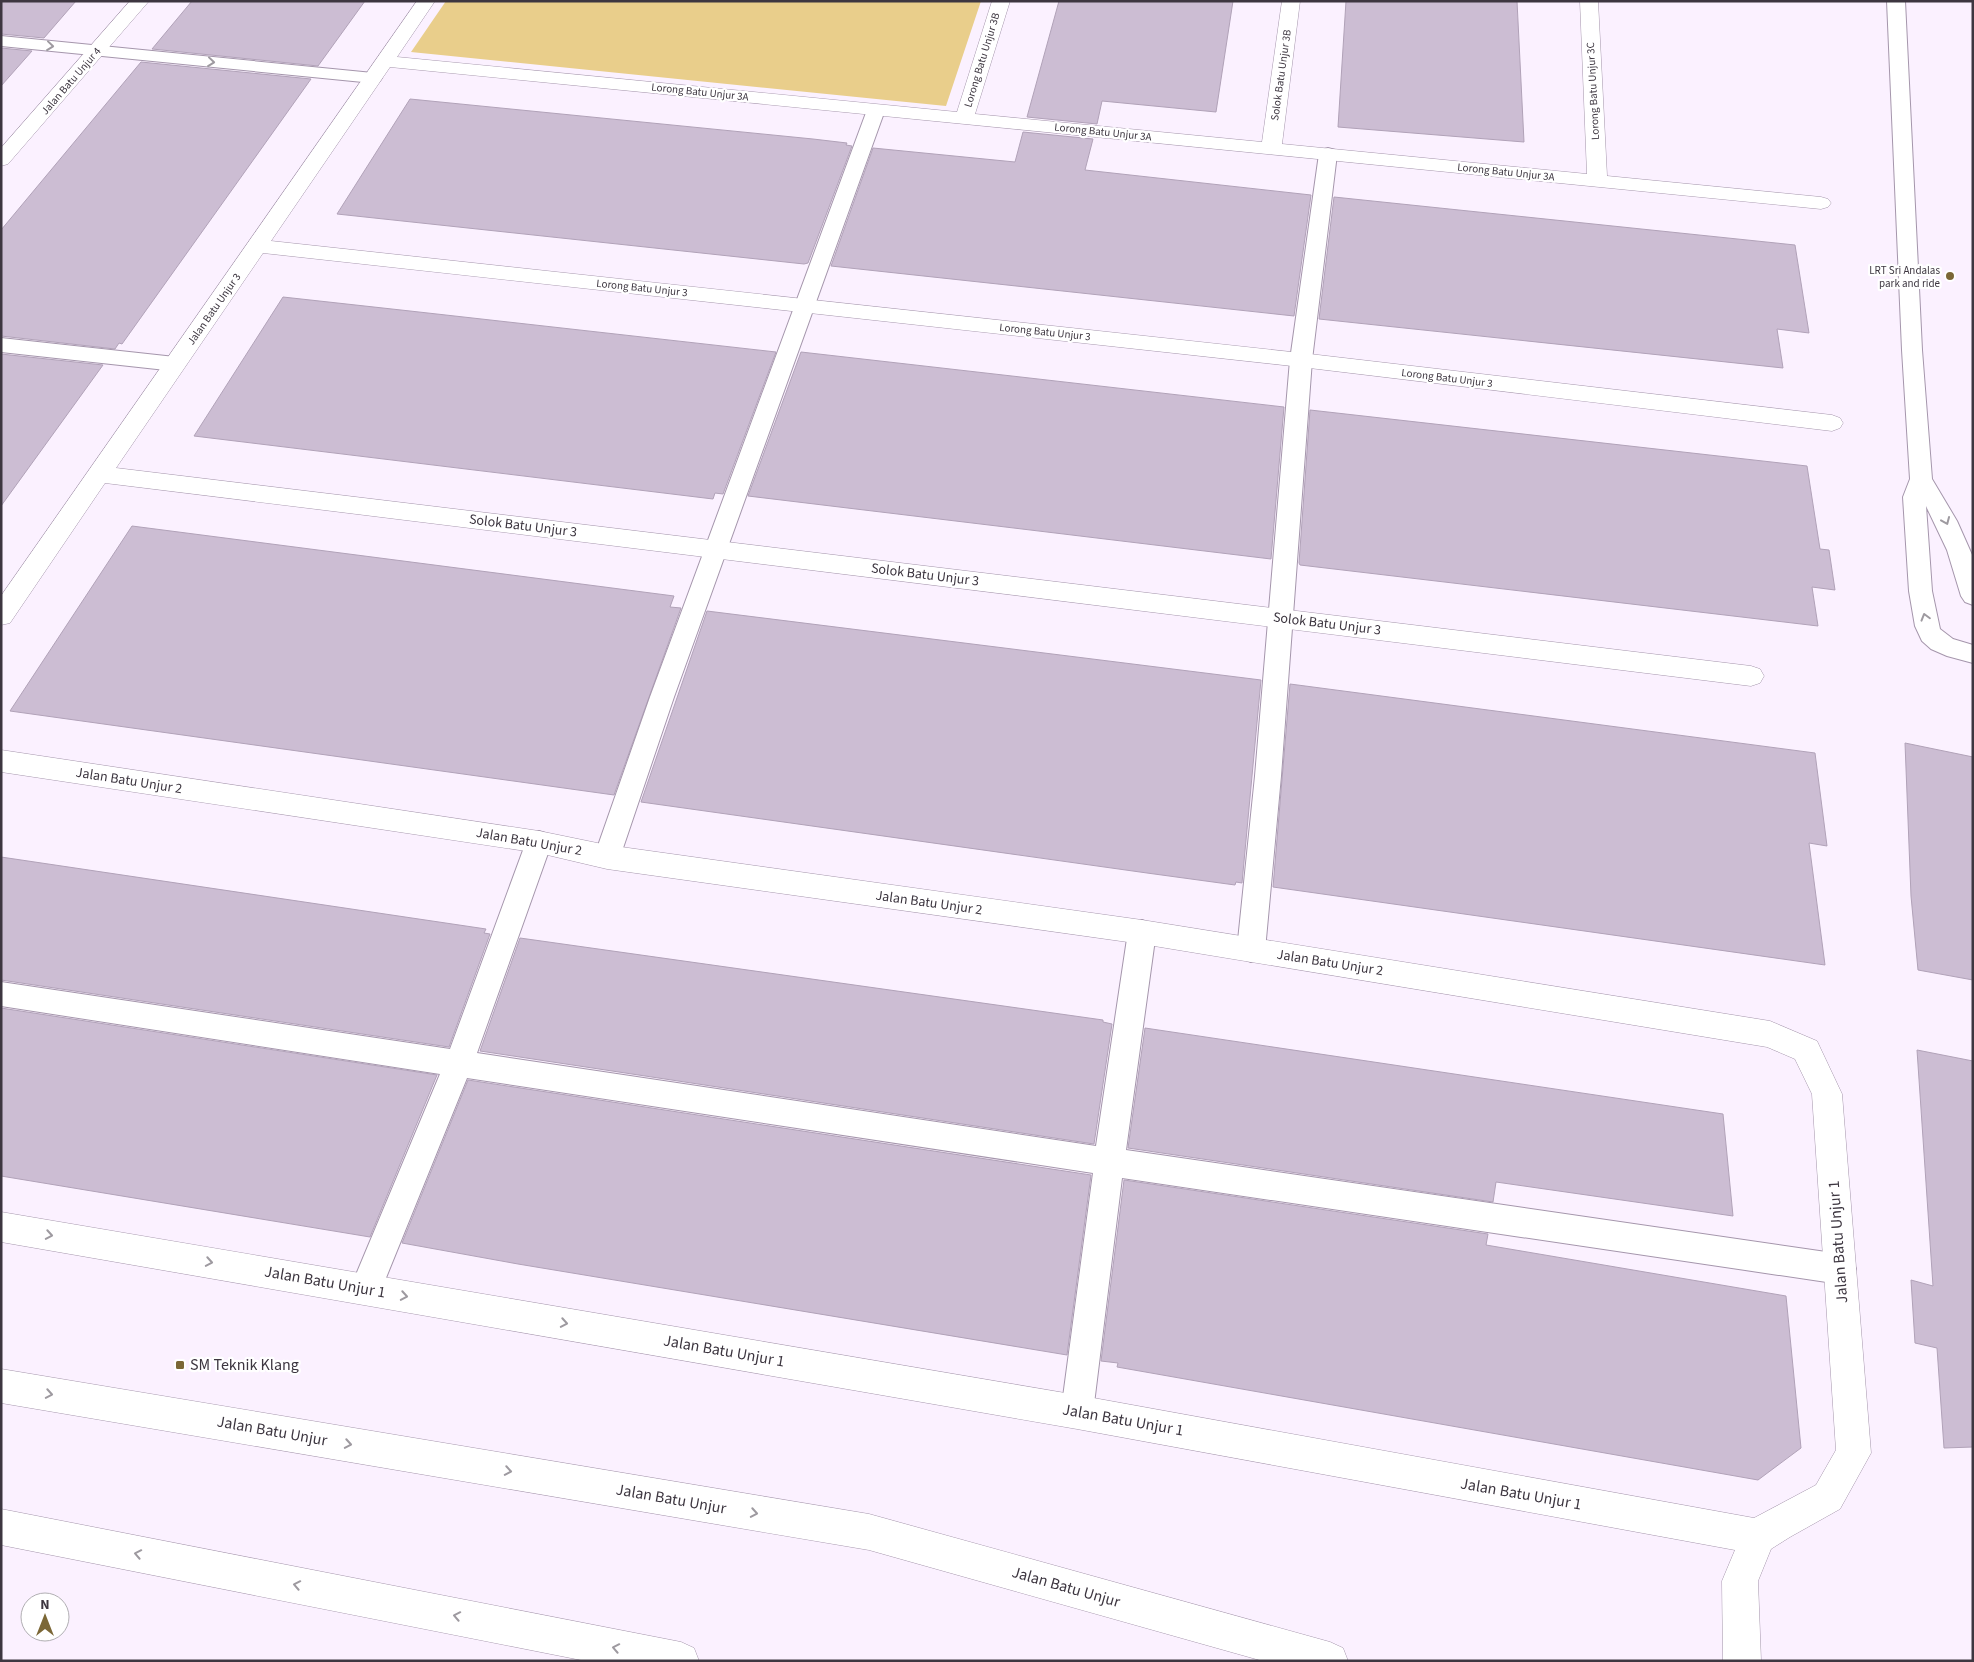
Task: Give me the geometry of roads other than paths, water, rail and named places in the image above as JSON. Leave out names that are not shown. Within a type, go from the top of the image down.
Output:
[{"type":"street","name":"Jalan Batu Unjur 4","points":[[1,160],[140,1]]},
{"type":"street","name":"Jalan Batu Unjur 3","points":[[1,616],[426,1]]},
{"type":"street","name":"Lorong Batu Unjur 3B","points":[[964,119],[1000,1]]},
{"type":"street","name":"Solok Batu Unjur 3B","points":[[1271,149],[1291,1]]},
{"type":"street","name":"Lorong Batu Unjur 3C","points":[[1589,1],[1597,181]]},
{"type":"street","name":"Lorong Batu Unjur 3A","points":[[379,70],[876,110],[1821,203]]},
{"type":"street","name":"Lorong Batu Unjur 3","points":[[257,246],[1301,360],[1832,423]]},
{"type":"street","name":"Solok Batu Unjur 3","points":[[99,474],[1751,676]]},
{"type":"street","name":"Jalan Batu Unjur 2","points":[[1,761],[539,842],[607,857],[1142,932],[1770,1034],[1806,1050],[1827,1094]]},
{"type":"street","name":"Jalan Batu Unjur 1","points":[[1,1226],[1076,1412],[1758,1538],[1777,1524],[1828,1498],[1854,1453],[1827,1094]]},
{"type":"street","name":"Jalan Batu Unjur","points":[[1,1386],[869,1532],[1330,1661]]},
{"type":"street","points":[[1,1527],[681,1661]]},
{"type":"street","points":[[1742,1661],[1740,1581],[1758,1538]]},
{"type":"lane","points":[[1896,1],[1912,350],[1921,480],[1914,497],[1923,612],[1930,634],[1954,651],[1973,654]]},
{"type":"lane","points":[[1,41],[97,50],[379,70]]},
{"type":"lane","points":[[607,857],[662,697],[876,110]]},
{"type":"lane","points":[[1251,950],[1281,619],[1301,360],[1328,154]]},
{"type":"lane","points":[[1,345],[175,364]]},
{"type":"lane","points":[[1921,480],[1944,514],[1968,572],[1973,596]]},
{"type":"lane","points":[[366,1289],[460,1063],[539,842]]},
{"type":"lane","points":[[1076,1412],[1142,932]]},
{"type":"lane","points":[[1,994],[1109,1162],[1840,1269]]},
{"type":"place","name":"LRT Sri Andalas park and ride","points":[[1950,276]]},
{"type":"place","name":"SM Teknik Klang","points":[[180,1365]]}]
